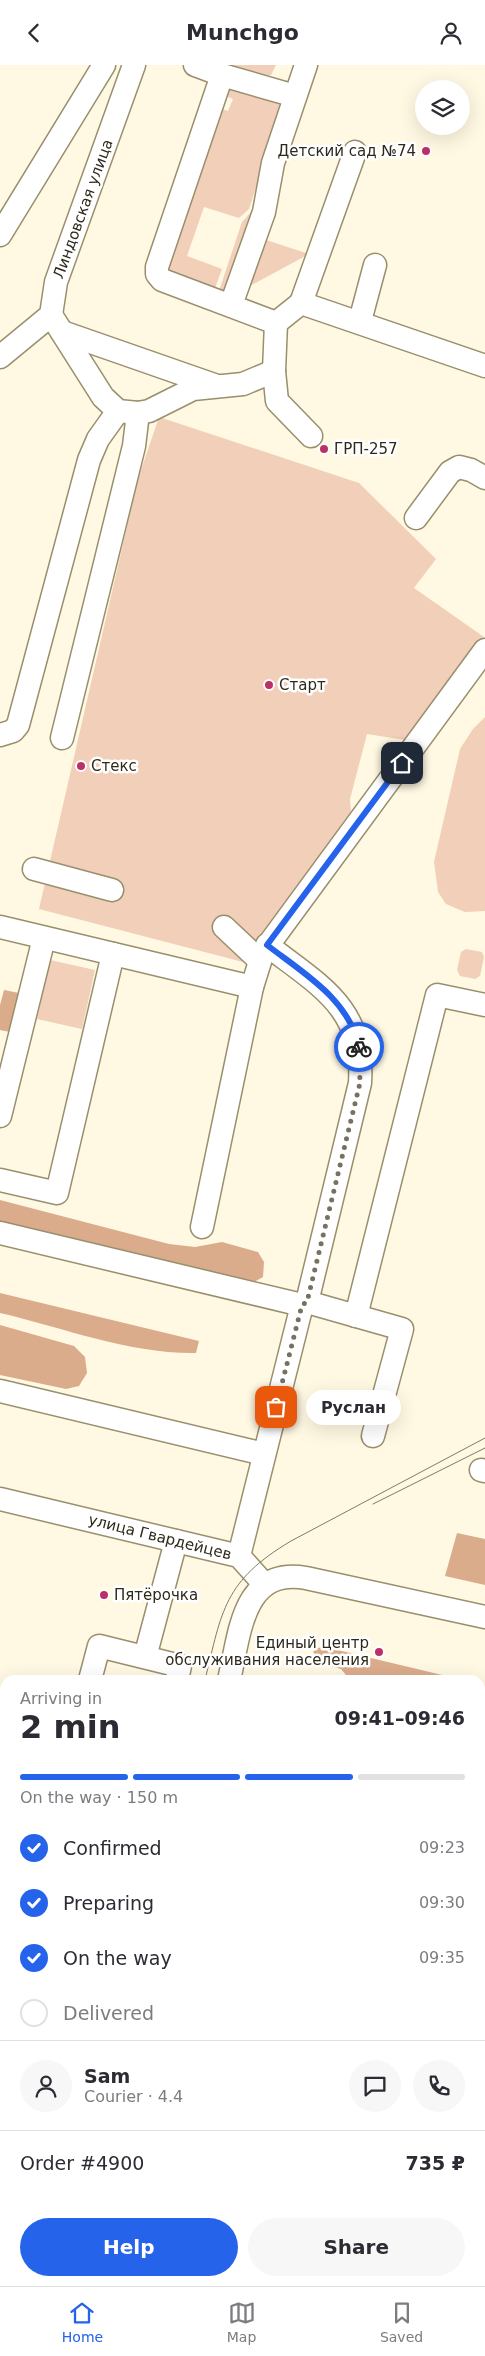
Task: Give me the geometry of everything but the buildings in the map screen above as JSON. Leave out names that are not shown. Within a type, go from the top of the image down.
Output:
[{"type":"street","points":[[0,235],[104,65]]},
{"type":"street","points":[[195,65],[222,75],[295,96]]},
{"type":"street","points":[[231,305],[264,212],[273,163],[306,65]]},
{"type":"street","name":"Линдовская улица","points":[[57,323],[56,282],[128,67]]},
{"type":"street","points":[[222,75],[156,274],[162,280],[276,323]]},
{"type":"street","points":[[311,436],[277,401],[274,371],[276,323],[301,303],[355,152]]},
{"type":"street","points":[[360,321],[375,265]]},
{"type":"street","points":[[301,303],[360,321],[485,366]]},
{"type":"street","points":[[0,357],[57,323]]},
{"type":"street","points":[[57,323],[217,387]]},
{"type":"street","points":[[57,323],[103,397],[128,412],[149,411],[187,391],[243,384],[274,371]]},
{"type":"street","points":[[0,735],[13,731],[18,725],[89,460],[98,439],[128,412]]},
{"type":"street","points":[[62,738],[134,446],[128,412]]},
{"type":"street","points":[[416,517],[450,472],[459,467],[470,470],[485,478]]},
{"type":"street","points":[[202,1227],[259,965],[485,650]]},
{"type":"street","points":[[34,869],[112,890]]},
{"type":"street","points":[[0,927],[113,954],[259,965],[327,991],[342,1007],[355,1034],[361,1054],[360,1083],[239,1556]]},
{"type":"street","points":[[224,927],[259,965]]},
{"type":"street","points":[[0,1116],[44,937]]},
{"type":"street","points":[[0,1180],[57,1193],[113,954]]},
{"type":"street","points":[[356,1316],[437,995],[485,1005]]},
{"type":"street","points":[[0,1233],[356,1316],[402,1329],[373,1436]]},
{"type":"street","points":[[0,1391],[264,1454]]},
{"type":"street","name":"улица Гвардейцев","points":[[0,1499],[239,1556],[264,1584]]},
{"type":"street","points":[[145,1657],[176,1541]]},
{"type":"street","points":[[230,1675],[245,1616],[257,1592],[264,1584],[276,1577],[291,1575],[485,1617]]},
{"type":"street","points":[[91,1675],[99,1645],[180,1667],[178,1675]]},
{"type":"shaded area","points":[[227,65],[276,65],[271,75],[262,77]]},
{"type":"shaded area","points":[[230,89],[278,104],[282,107],[249,209],[239,218],[204,207],[187,256],[222,269],[214,291],[174,277],[167,269],[222,109],[228,111],[233,99],[226,96]]},
{"type":"shaded area","points":[[251,212],[255,214],[227,297],[218,294],[242,222]]},
{"type":"shaded area","points":[[263,239],[309,254],[246,288]]},
{"type":"shaded area","name":"Старт","points":[[159,417],[359,483],[436,559],[414,588],[484,637],[405,740],[367,734],[350,799],[351,811],[243,962],[39,909],[138,479]]},
{"type":"shaded area","points":[[485,717],[485,911],[465,912],[446,904],[438,892],[434,862],[460,749],[473,729]]},
{"type":"shaded area","points":[[466,949],[482,952],[484,957],[480,976],[475,979],[460,976],[457,970],[461,952]]},
{"type":"shaded area","points":[[50,960],[95,970],[82,1029],[37,1019]]},
{"type":"shaded area","points":[[4,990],[19,993],[10,1032],[0,1030],[0,1005]]},
{"type":"shaded area","points":[[0,1200],[169,1244],[195,1247],[222,1242],[258,1252],[264,1262],[263,1277],[252,1283],[0,1227]]},
{"type":"shaded area","points":[[0,1293],[199,1341],[196,1353],[171,1352],[122,1345],[0,1313]]},
{"type":"shaded area","points":[[0,1325],[74,1346],[85,1357],[87,1373],[79,1386],[66,1389],[0,1375]]},
{"type":"shaded area","points":[[457,1533],[485,1539],[485,1585],[445,1576]]},
{"type":"shaded area","points":[[325,1647],[442,1675],[346,1675],[341,1669],[324,1664],[313,1652],[317,1648]]},
{"type":"tram line","points":[[206,1675],[216,1634],[229,1599],[252,1570],[291,1541],[485,1438]]},
{"type":"tram line","points":[[373,1504],[485,1448]]},
{"type":"way so far","points":[[276,1407],[302,1305],[307,1302],[360,1083],[361,1054],[359,1047]]},
{"type":"place","name":"Детский сад №74","points":[[426,151]]},
{"type":"place","name":"ГРП-257","points":[[324,449]]},
{"type":"place","name":"Старт","points":[[269,685]]},
{"type":"place","name":"Стекс","points":[[81,766]]},
{"type":"place","name":"Руслан","points":[[276,1407]]},
{"type":"place","name":"Пятёрочка","points":[[104,1595]]},
{"type":"place","name":"Единый центр обслуживания населения","points":[[379,1652]]},
{"type":"route","points":[[359,1047],[353,1028],[342,1007],[327,991],[267,945],[402,763]]}]
